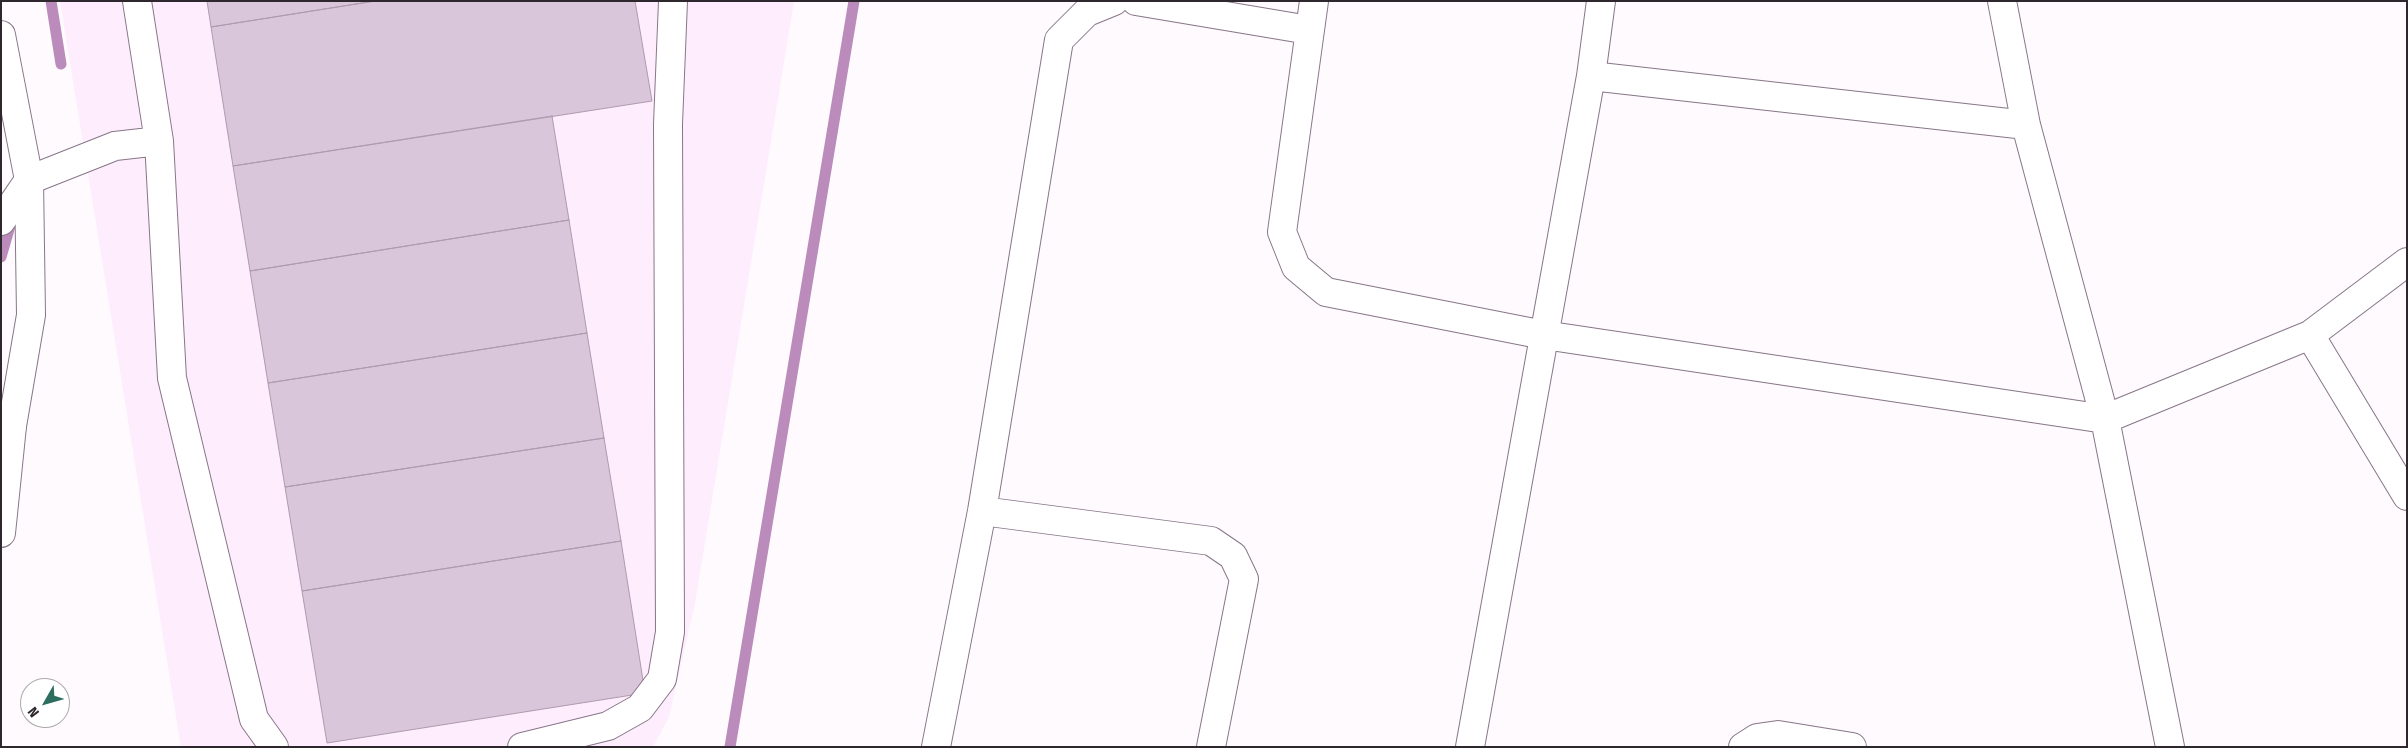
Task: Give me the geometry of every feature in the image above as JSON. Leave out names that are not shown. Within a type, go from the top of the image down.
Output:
[{"type":"street","points":[[137,1],[159,141],[172,378],[254,720],[274,747]]},
{"type":"street","points":[[522,747],[608,726],[640,708],[662,680],[670,632],[668,124],[673,1]]},
{"type":"street","points":[[936,747],[982,511],[1059,40],[1087,12],[1114,1]]},
{"type":"street","points":[[1136,1],[1309,30]]},
{"type":"street","points":[[1314,1],[1282,232],[1296,267],[1326,292],[1544,335],[2105,420],[2310,335],[2407,262]]},
{"type":"street","points":[[1470,747],[1591,76],[1601,1]]},
{"type":"street","points":[[2002,1],[2026,125],[2105,420],[2170,747]]},
{"type":"street","points":[[1,35],[5,79],[29,180],[31,315],[6,437],[1,534]]},
{"type":"street","points":[[1591,76],[2026,125]]},
{"type":"street","points":[[1,220],[29,180],[115,146],[159,141]]},
{"type":"street","points":[[2310,335],[2407,496]]},
{"type":"street","points":[[982,511],[1211,541],[1232,556],[1244,579],[1211,747]]},
{"type":"street","points":[[1743,747],[1757,738],[1767,735],[1852,747]]},
{"type":"shaded area","points":[[60,1],[794,1],[695,603],[669,717],[653,747],[181,747]]},
{"type":"building","points":[[207,1],[375,1],[211,27]]},
{"type":"building","points":[[375,1],[635,1],[652,101],[233,166],[211,27]]},
{"type":"building","points":[[552,116],[569,220],[250,271],[233,166]]},
{"type":"building","points":[[569,220],[587,333],[268,383],[250,271]]},
{"type":"building","points":[[587,333],[604,438],[285,487],[268,383]]},
{"type":"building","points":[[604,438],[621,541],[302,591],[285,487]]},
{"type":"building","points":[[621,541],[645,693],[327,743],[302,591]]},
{"type":"waterway","points":[[51,1],[61,64]]},
{"type":"waterway","points":[[730,747],[854,1]]},
{"type":"waterway","points":[[1,257],[12,219]]}]
